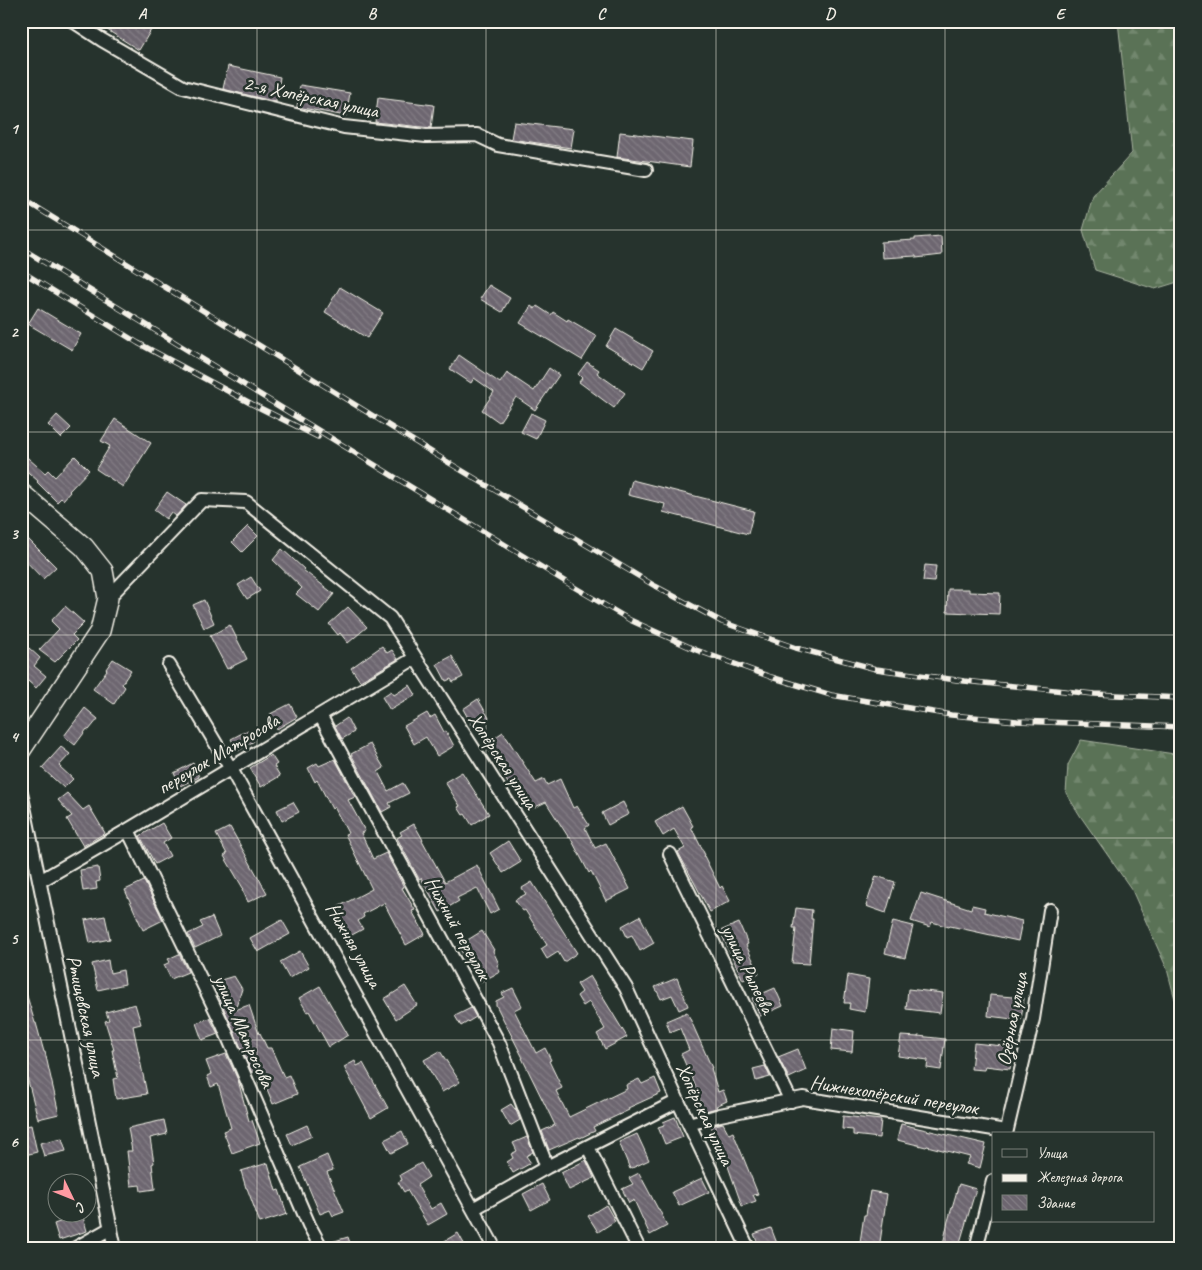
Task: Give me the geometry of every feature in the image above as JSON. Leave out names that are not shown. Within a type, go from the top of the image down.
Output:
[{"type":"street","name":"2-я Хопёрская улица","points":[[73,21],[183,88],[344,127],[426,136],[477,134],[498,145],[646,170]]},
{"type":"street","points":[[21,493],[84,547],[103,571],[108,598],[100,631],[21,750]]},
{"type":"street","name":"Хопёрская улица","points":[[108,598],[202,500],[246,502],[390,618],[626,988],[748,1248]]},
{"type":"street","name":"переулок Матросова","points":[[40,881],[416,658]]},
{"type":"street","name":"Нижняя улица","points":[[169,664],[231,769],[495,1249]]},
{"type":"street","name":"Нижний переулок","points":[[320,715],[500,1043],[547,1167]]},
{"type":"street","name":"Ртищевская улица","points":[[21,792],[115,1249]]},
{"type":"street","name":"улица Матросова","points":[[128,830],[222,1023],[309,1225],[322,1249]]},
{"type":"street","name":"улица Рылеева","points":[[670,854],[791,1101]]},
{"type":"street","name":"Озёрная улица","points":[[1006,1132],[1033,1020],[1050,910]]},
{"type":"street","name":"Нижнехопёрский переулок","points":[[689,1124],[720,1115],[803,1098],[1006,1132]]},
{"type":"street","points":[[473,1209],[547,1167],[678,1101]]},
{"type":"street","points":[[588,1147],[639,1249]]},
{"type":"street","points":[[976,1249],[992,1185]]},
{"type":"street","points":[[74,1249],[111,1228]]},
{"type":"green space","points":[[1118,21],[1181,21],[1181,281],[1155,289],[1095,270],[1083,230],[1093,196],[1132,153]]},
{"type":"green space","points":[[1081,740],[1181,755],[1181,1022],[1167,969],[1132,890],[1066,793],[1068,765]]},
{"type":"building","points":[[93,21],[148,21],[154,25],[139,50]]},
{"type":"building","points":[[228,66],[280,77],[276,102],[223,89]]},
{"type":"building","points":[[300,85],[350,93],[346,116],[297,107]]},
{"type":"building","points":[[378,98],[434,105],[431,128],[375,122]]},
{"type":"building","points":[[514,122],[574,129],[571,148],[511,139]]},
{"type":"building","points":[[620,132],[693,141],[690,167],[617,157]]},
{"type":"building","points":[[941,236],[942,255],[916,258],[916,256],[882,258],[881,242]]},
{"type":"building","points":[[489,285],[510,298],[502,312],[480,299]]},
{"type":"building","points":[[340,287],[383,313],[367,338],[325,312]]},
{"type":"building","points":[[531,306],[535,309],[537,306],[551,315],[553,312],[597,336],[582,360],[520,323]]},
{"type":"building","points":[[38,308],[81,334],[72,350],[28,324]]},
{"type":"building","points":[[616,329],[653,351],[643,368],[606,346]]},
{"type":"building","points":[[459,355],[500,383],[507,373],[534,391],[549,368],[559,375],[535,410],[516,397],[499,422],[482,410],[494,392],[474,378],[471,383],[450,369]]},
{"type":"building","points":[[587,362],[599,370],[597,373],[625,393],[614,408],[579,382],[582,378],[578,374]]},
{"type":"building","points":[[531,413],[545,420],[536,439],[521,432]]},
{"type":"building","points":[[57,415],[71,428],[61,438],[48,425]]},
{"type":"building","points":[[115,419],[151,443],[123,487],[96,469],[110,446],[101,441]]},
{"type":"building","points":[[21,452],[45,473],[48,470],[55,477],[75,456],[89,470],[63,500],[61,498],[57,502],[21,466]]},
{"type":"building","points":[[632,480],[754,511],[748,534],[663,512],[665,504],[628,495]]},
{"type":"building","points":[[167,492],[186,505],[176,516],[171,512],[166,519],[154,510]]},
{"type":"building","points":[[248,526],[258,536],[242,552],[232,542]]},
{"type":"building","points":[[21,532],[56,567],[43,579],[21,556]]},
{"type":"building","points":[[282,549],[303,570],[334,594],[319,612],[296,594],[302,588],[273,560]]},
{"type":"building","points":[[925,565],[936,566],[934,582],[923,581]]},
{"type":"building","points":[[251,577],[260,591],[247,599],[238,585]]},
{"type":"building","points":[[948,589],[969,589],[969,592],[1000,593],[999,614],[947,612]]},
{"type":"building","points":[[204,600],[214,623],[204,628],[193,605]]},
{"type":"building","points":[[65,606],[84,623],[72,635],[77,640],[55,662],[39,650],[59,629],[51,621]]},
{"type":"building","points":[[348,607],[367,627],[348,643],[329,624]]},
{"type":"building","points":[[230,625],[247,659],[227,669],[210,636]]},
{"type":"building","points":[[382,646],[387,653],[392,650],[398,659],[360,681],[351,668]]},
{"type":"building","points":[[29,648],[40,658],[34,666],[46,676],[36,688],[21,675],[21,657]]},
{"type":"building","points":[[452,656],[463,677],[453,682],[451,679],[446,681],[437,664]]},
{"type":"building","points":[[113,659],[131,670],[122,684],[125,687],[114,704],[93,689]]},
{"type":"building","points":[[410,685],[416,695],[390,710],[382,697],[391,691],[394,695]]},
{"type":"building","points":[[478,699],[489,718],[473,727],[463,709]]},
{"type":"building","points":[[290,704],[297,717],[277,729],[270,714]]},
{"type":"building","points":[[85,708],[98,719],[89,730],[87,729],[75,745],[64,736]]},
{"type":"building","points":[[427,713],[430,718],[435,715],[454,746],[437,756],[426,737],[414,744],[404,726]]},
{"type":"building","points":[[347,718],[354,732],[342,739],[335,726]]},
{"type":"building","points":[[248,730],[254,741],[238,751],[231,739]]},
{"type":"building","points":[[503,732],[536,783],[544,779],[547,785],[560,779],[573,808],[577,806],[589,825],[585,828],[595,848],[606,843],[630,889],[606,901],[591,871],[589,873],[570,837],[546,802],[531,809],[518,781],[510,786],[487,748],[497,742],[494,738]]},
{"type":"building","points":[[370,744],[384,768],[378,772],[388,791],[403,783],[409,793],[389,803],[391,807],[382,812],[351,754]]},
{"type":"building","points":[[61,747],[70,754],[59,766],[73,779],[64,788],[42,768]]},
{"type":"building","points":[[271,755],[277,764],[274,766],[280,776],[261,787],[250,768]]},
{"type":"building","points":[[335,759],[355,797],[348,800],[365,831],[361,833],[373,859],[386,853],[404,887],[402,888],[415,910],[412,911],[425,934],[406,945],[384,903],[363,914],[364,917],[358,921],[363,929],[350,936],[336,908],[372,889],[345,834],[348,833],[334,807],[332,809],[317,780],[315,782],[308,768],[317,763],[319,766]]},
{"type":"building","points":[[193,763],[199,777],[180,786],[174,773]]},
{"type":"building","points":[[462,772],[489,814],[472,825],[465,814],[463,815],[458,807],[460,806],[445,782]]},
{"type":"building","points":[[67,793],[83,810],[89,806],[105,833],[83,846],[67,819],[72,816],[58,800]]},
{"type":"building","points":[[293,802],[299,812],[282,821],[277,810]]},
{"type":"building","points":[[623,802],[629,814],[608,825],[602,813]]},
{"type":"building","points":[[682,806],[693,826],[691,827],[720,888],[722,886],[730,901],[710,912],[678,852],[685,848],[674,829],[663,836],[655,822]]},
{"type":"building","points":[[162,823],[171,838],[163,843],[170,856],[155,864],[140,836]]},
{"type":"building","points":[[414,824],[445,882],[477,865],[499,909],[490,914],[477,888],[457,898],[459,901],[440,912],[421,878],[419,879],[397,838],[402,835],[400,832]]},
{"type":"building","points":[[230,827],[267,893],[248,902],[243,888],[224,856],[227,854],[216,834]]},
{"type":"building","points":[[508,841],[521,862],[503,873],[490,853]]},
{"type":"building","points":[[98,867],[100,881],[96,882],[97,889],[83,891],[80,870]]},
{"type":"building","points":[[876,876],[895,882],[886,913],[866,906]]},
{"type":"building","points":[[144,881],[163,920],[143,930],[125,890]]},
{"type":"building","points":[[532,882],[577,953],[564,962],[558,952],[547,959],[541,949],[547,945],[525,910],[523,911],[515,900],[526,894],[522,888]]},
{"type":"building","points":[[921,893],[971,909],[972,905],[985,908],[984,912],[1022,921],[1018,941],[932,922],[930,927],[911,921]]},
{"type":"building","points":[[796,908],[812,910],[809,964],[792,963],[796,928],[793,928]]},
{"type":"building","points":[[105,916],[110,939],[90,943],[85,920]]},
{"type":"building","points":[[640,916],[654,943],[640,951],[632,935],[627,937],[622,926]]},
{"type":"building","points":[[212,917],[220,936],[195,948],[188,934],[203,927],[200,922]]},
{"type":"building","points":[[282,920],[290,934],[258,952],[250,938]]},
{"type":"building","points":[[893,921],[913,926],[905,958],[885,953]]},
{"type":"building","points":[[739,923],[748,944],[746,945],[759,973],[743,980],[720,931]]},
{"type":"building","points":[[482,931],[494,950],[500,972],[480,982],[471,964],[458,946]]},
{"type":"building","points":[[300,951],[309,967],[289,978],[280,962]]},
{"type":"building","points":[[179,954],[188,972],[171,979],[164,965],[170,962],[168,959]]},
{"type":"building","points":[[108,960],[110,973],[123,970],[125,984],[98,990],[92,964]]},
{"type":"building","points":[[848,975],[869,979],[865,1012],[849,1009],[850,1003],[844,1003]]},
{"type":"building","points":[[234,976],[242,989],[235,1010],[249,1005],[259,1034],[267,1048],[271,1048],[284,1077],[289,1075],[297,1094],[273,1104],[259,1069],[252,1073],[217,989],[223,987],[221,980]]},
{"type":"building","points":[[590,976],[627,1037],[605,1049],[597,1034],[605,1029],[589,1002],[583,1006],[577,996],[582,992],[577,984]]},
{"type":"building","points":[[677,978],[688,1006],[679,1010],[672,995],[661,999],[655,987]]},
{"type":"building","points":[[24,986],[45,1052],[59,1114],[38,1119],[21,1049],[21,987]]},
{"type":"building","points":[[320,986],[348,1035],[329,1047],[309,1011],[307,1012],[299,998]]},
{"type":"building","points":[[405,986],[417,1005],[396,1019],[384,999]]},
{"type":"building","points":[[513,988],[522,1006],[514,1010],[536,1053],[545,1048],[562,1088],[556,1091],[569,1117],[627,1089],[626,1085],[639,1079],[642,1084],[655,1078],[661,1093],[593,1127],[595,1131],[549,1150],[542,1131],[555,1125],[496,1005],[496,1001],[504,997],[502,993]]},
{"type":"building","points":[[775,988],[783,1006],[760,1016],[752,998]]},
{"type":"building","points":[[908,989],[943,993],[940,1013],[906,1009]]},
{"type":"building","points":[[990,995],[1024,998],[1021,1020],[988,1016]]},
{"type":"building","points":[[135,1004],[141,1024],[133,1026],[147,1094],[116,1099],[113,1079],[118,1078],[112,1050],[114,1050],[105,1021],[109,1020],[106,1012]]},
{"type":"building","points":[[471,1008],[476,1017],[461,1026],[455,1016]]},
{"type":"building","points":[[687,1012],[712,1068],[718,1092],[723,1090],[727,1101],[716,1106],[717,1108],[705,1111],[690,1071],[681,1054],[689,1050],[680,1028],[670,1032],[666,1021]]},
{"type":"building","points":[[210,1018],[218,1034],[202,1040],[196,1023]]},
{"type":"building","points":[[833,1028],[854,1031],[852,1052],[831,1050]]},
{"type":"building","points":[[901,1036],[945,1039],[941,1070],[927,1068],[928,1060],[898,1056]]},
{"type":"building","points":[[974,1043],[1013,1047],[1010,1069],[985,1066],[984,1070],[971,1069]]},
{"type":"building","points":[[798,1049],[806,1070],[789,1078],[778,1057]]},
{"type":"building","points":[[440,1051],[460,1082],[442,1092],[424,1060]]},
{"type":"building","points":[[226,1054],[238,1080],[249,1121],[252,1120],[260,1143],[232,1153],[223,1131],[231,1128],[218,1084],[211,1087],[207,1076],[211,1074],[206,1061]]},
{"type":"building","points":[[355,1061],[357,1066],[363,1063],[388,1108],[371,1118],[344,1067]]},
{"type":"building","points":[[765,1066],[770,1077],[756,1081],[753,1069]]},
{"type":"building","points":[[511,1104],[515,1108],[520,1120],[510,1126],[501,1110]]},
{"type":"building","points":[[843,1116],[881,1120],[879,1138],[853,1135],[853,1130],[842,1129]]},
{"type":"building","points":[[675,1117],[683,1137],[665,1144],[658,1127],[664,1125],[663,1122]]},
{"type":"building","points":[[164,1120],[167,1134],[150,1138],[154,1163],[152,1164],[155,1189],[141,1191],[140,1185],[131,1186],[127,1151],[132,1151],[128,1128]]},
{"type":"building","points":[[723,1123],[729,1134],[733,1132],[758,1194],[753,1195],[756,1201],[742,1206],[723,1152],[711,1126]]},
{"type":"building","points":[[901,1124],[986,1144],[980,1168],[966,1164],[970,1157],[897,1140]]},
{"type":"building","points":[[31,1125],[37,1152],[21,1156],[21,1127]]},
{"type":"building","points":[[307,1125],[312,1136],[292,1145],[287,1134]]},
{"type":"building","points":[[402,1131],[408,1144],[391,1153],[384,1140]]},
{"type":"building","points":[[637,1134],[649,1160],[630,1169],[619,1142]]},
{"type":"building","points":[[527,1137],[533,1152],[526,1156],[531,1163],[513,1173],[507,1162],[513,1158],[511,1154],[517,1151],[513,1143]]},
{"type":"building","points":[[62,1138],[66,1151],[44,1156],[40,1143]]},
{"type":"building","points":[[327,1155],[333,1170],[327,1172],[344,1212],[333,1216],[330,1210],[320,1214],[300,1167]]},
{"type":"building","points":[[586,1160],[594,1178],[569,1190],[561,1173]]},
{"type":"building","points":[[268,1163],[276,1191],[279,1190],[287,1214],[260,1223],[241,1171]]},
{"type":"building","points":[[421,1163],[429,1177],[417,1185],[431,1209],[441,1203],[447,1214],[428,1225],[407,1190],[404,1192],[398,1182],[402,1180],[400,1175]]},
{"type":"building","points":[[639,1173],[667,1226],[650,1235],[634,1200],[629,1203],[622,1189],[633,1184],[629,1178]]},
{"type":"building","points":[[702,1178],[709,1192],[679,1206],[672,1192]]},
{"type":"building","points":[[542,1184],[550,1200],[531,1210],[523,1194]]},
{"type":"building","points":[[959,1184],[976,1189],[958,1249],[942,1249],[948,1221]]},
{"type":"building","points":[[870,1191],[887,1194],[879,1249],[859,1249],[864,1215],[866,1215]]},
{"type":"building","points":[[606,1205],[615,1221],[598,1232],[588,1216]]},
{"type":"building","points":[[60,1222],[84,1222],[87,1231],[59,1240],[54,1224]]},
{"type":"building","points":[[771,1228],[778,1246],[771,1249],[760,1249],[754,1234]]},
{"type":"building","points":[[458,1233],[467,1249],[431,1249]]},
{"type":"building","points":[[348,1237],[352,1249],[330,1249],[328,1243]]},
{"type":"railway","points":[[21,198],[446,461],[655,586],[722,622],[796,648],[876,669],[964,681],[1094,694],[1181,698]]},
{"type":"railway","points":[[21,248],[574,587],[630,620],[696,650],[771,677],[831,695],[951,715],[1017,721],[1181,727]]},
{"type":"railway","points":[[21,271],[138,343],[318,437]]}]
